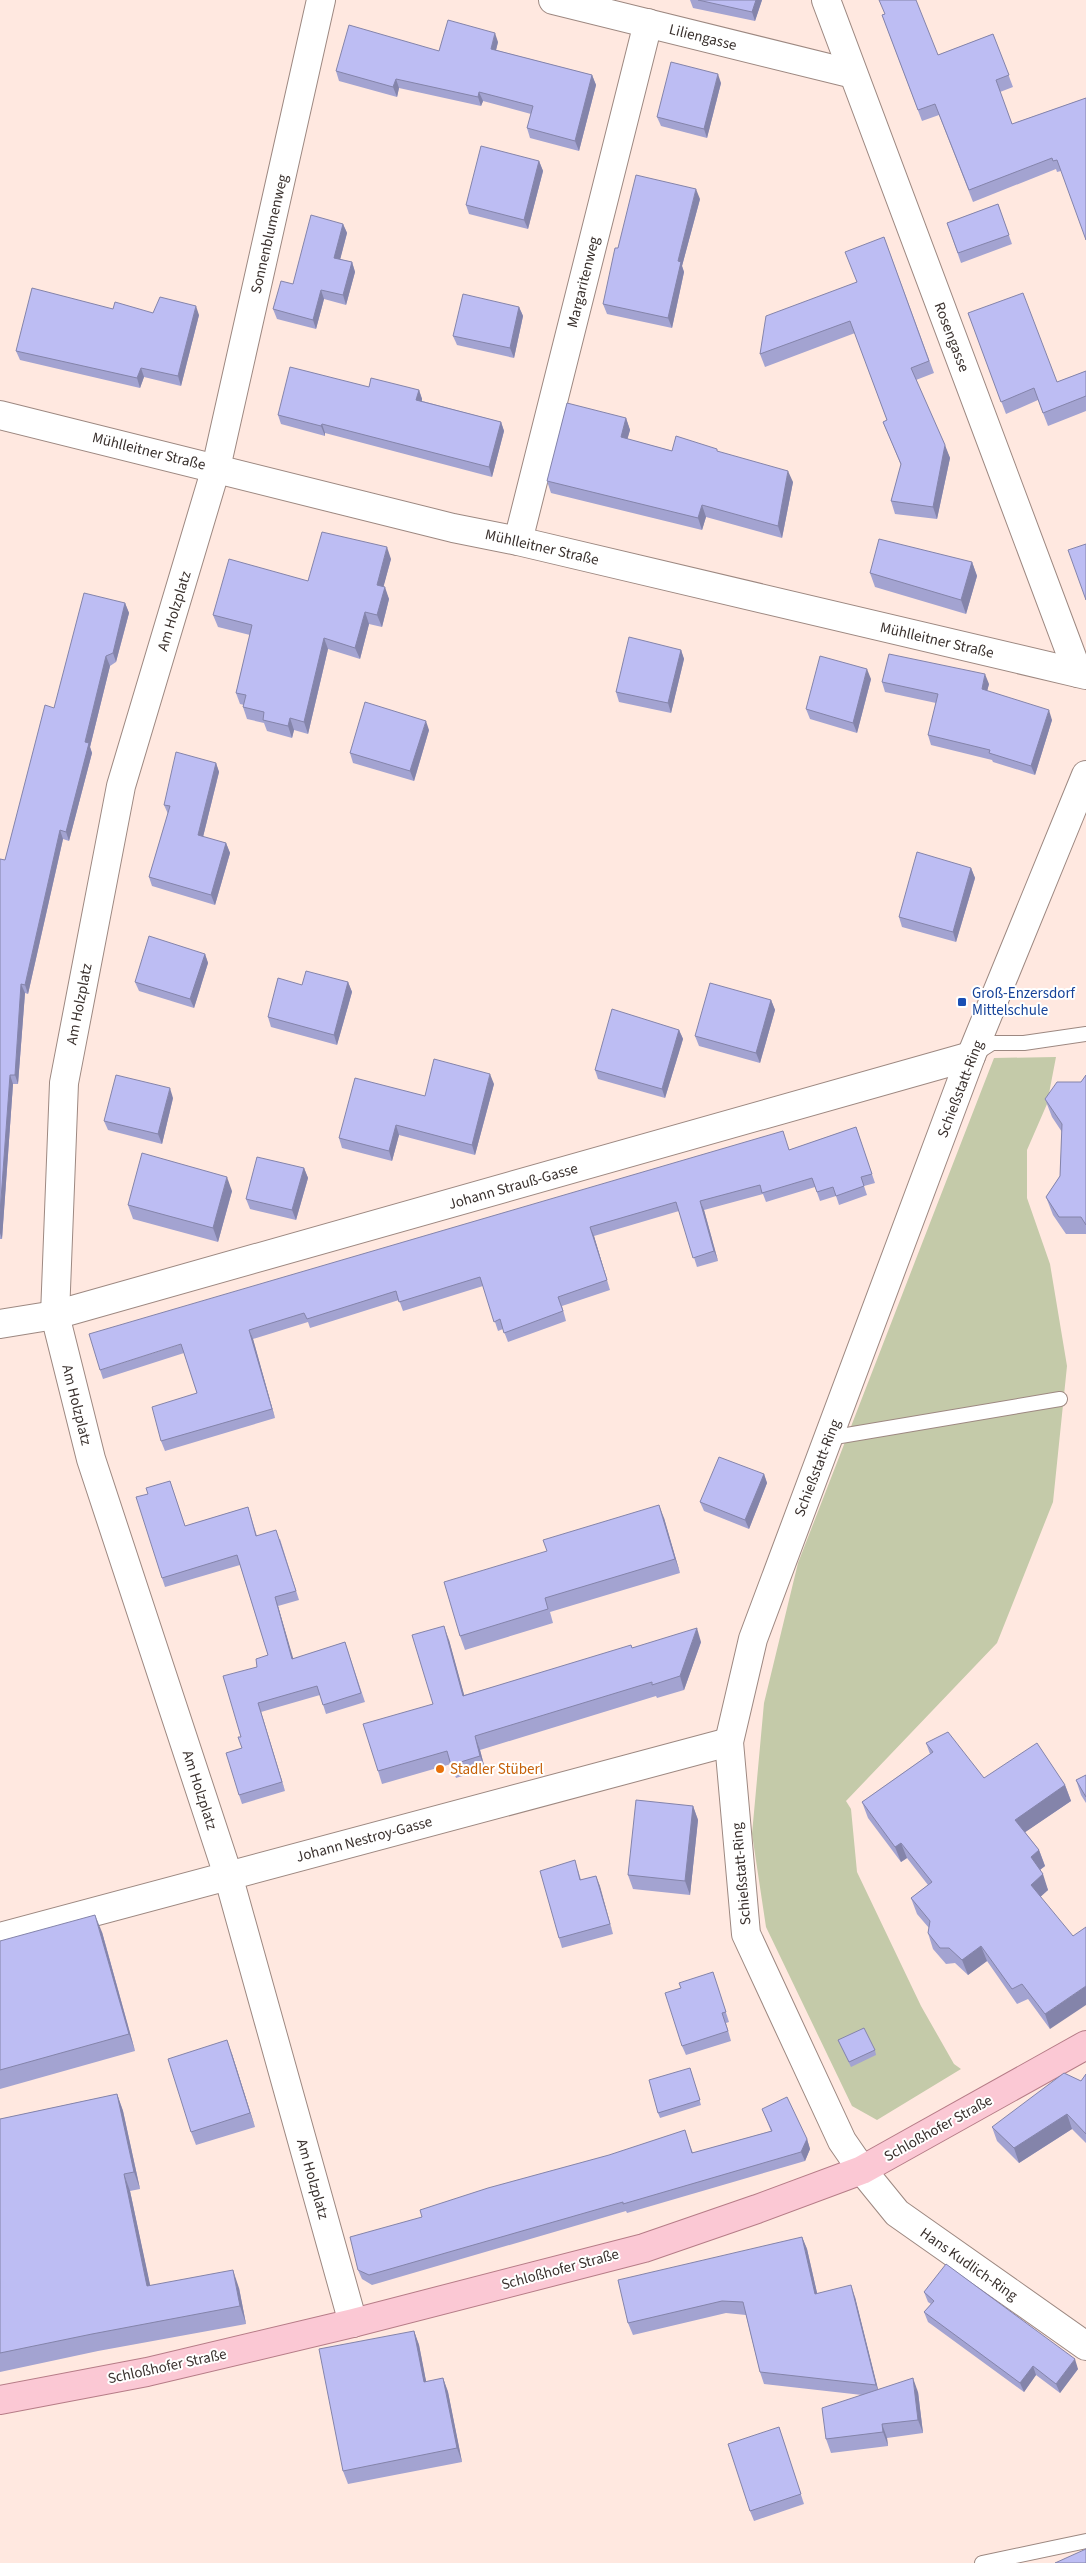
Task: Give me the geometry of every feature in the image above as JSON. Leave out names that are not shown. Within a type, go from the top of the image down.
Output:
[{"type":"main road","name":"Schloßhofer Straße","points":[[0,2400],[147,2372],[353,2323],[644,2248],[862,2170],[1086,2045]]},
{"type":"street","name":"Sonnenblumenweg","points":[[216,468],[321,0]]},
{"type":"street","name":"Liliengasse","points":[[553,0],[853,74]]},
{"type":"street","name":"Rosengasse","points":[[826,0],[1082,674]]},
{"type":"street","name":"Margaritenweg","points":[[518,541],[648,23]]},
{"type":"street","name":"Mühlleitner Straße","points":[[0,415],[453,528],[518,541],[1082,674]]},
{"type":"street","name":"Am Holzplatz","points":[[216,468],[121,786],[64,1083],[54,1315],[91,1459],[228,1875],[353,2323]]},
{"type":"street","name":"Schießstatt-Ring","points":[[862,2170],[842,2141],[746,1934],[729,1742],[753,1639],[971,1056],[1086,775]]},
{"type":"street","name":"Johann Strauß-Gasse","points":[[0,1324],[54,1315],[971,1056]]},
{"type":"street","name":"Johann Nestroy-Gasse","points":[[0,1937],[729,1742]]},
{"type":"street","name":"Hans Kudlich-Ring","points":[[862,2170],[897,2213],[1086,2346]]},
{"type":"lane","points":[[971,1056],[992,1044],[1024,1044],[1086,1034]]},
{"type":"lane","points":[[829,1438],[1060,1399]]},
{"type":"lane","points":[[982,2563],[1086,2541]]},
{"type":"green space","points":[[1056,1057],[1047,1104],[1027,1150],[1027,1198],[1050,1264],[1067,1366],[1053,1502],[997,1643],[846,1801],[851,1809],[857,1872],[921,2006],[954,2064],[961,2069],[877,2120],[852,2106],[766,1927],[752,1834],[764,1703],[798,1563],[994,1058]]},
{"type":"building","points":[[698,0],[756,0],[752,12]]},
{"type":"building","points":[[879,0],[916,0],[938,55],[993,34],[1009,75],[996,80],[1012,124],[1086,98],[1086,240],[1057,160],[1053,161],[1052,158],[969,190],[935,104],[918,110],[882,15],[885,14]]},
{"type":"building","points":[[448,20],[495,33],[491,49],[592,75],[575,141],[527,128],[533,106],[479,92],[478,97],[396,79],[393,87],[336,71],[349,25],[439,51]]},
{"type":"building","points":[[671,62],[718,74],[704,129],[657,117]]},
{"type":"building","points":[[481,146],[539,161],[524,220],[466,205]]},
{"type":"building","points":[[636,175],[696,189],[678,261],[681,262],[668,318],[603,304],[615,248],[618,248]]},
{"type":"building","points":[[998,204],[1009,235],[958,253],[947,223]]},
{"type":"building","points":[[311,215],[343,224],[334,258],[352,262],[343,295],[321,290],[313,320],[273,309],[281,281],[293,284]]},
{"type":"building","points":[[884,237],[929,361],[911,368],[945,445],[933,507],[891,501],[901,464],[883,422],[887,420],[850,321],[760,354],[766,316],[857,282],[845,252]]},
{"type":"building","points":[[32,288],[113,309],[115,302],[153,313],[160,297],[196,306],[178,376],[141,368],[137,378],[16,351]]},
{"type":"building","points":[[1023,293],[1057,382],[1086,371],[1086,396],[1043,413],[1034,388],[1001,402],[968,313]]},
{"type":"building","points":[[463,294],[519,307],[510,348],[453,336]]},
{"type":"building","points":[[290,367],[369,387],[371,378],[419,390],[416,400],[501,422],[489,467],[322,424],[321,426],[278,415]]},
{"type":"building","points":[[567,403],[626,418],[621,437],[672,451],[676,436],[717,449],[717,451],[788,471],[778,526],[702,505],[698,518],[547,481]]},
{"type":"building","points":[[322,532],[387,547],[377,585],[385,587],[377,615],[365,612],[355,648],[324,638],[304,722],[290,718],[288,726],[263,720],[264,712],[243,707],[246,695],[236,693],[252,625],[213,615],[229,559],[308,581]]},
{"type":"building","points":[[879,539],[972,562],[961,600],[870,573]]},
{"type":"building","points":[[1086,544],[1086,600],[1068,550]]},
{"type":"building","points":[[84,593],[125,603],[113,653],[106,656],[85,742],[89,743],[66,832],[60,830],[25,985],[21,984],[15,1075],[10,1075],[0,1213],[0,859],[5,860],[45,705],[54,708]]},
{"type":"building","points":[[629,637],[681,650],[668,703],[616,692]]},
{"type":"building","points":[[889,654],[985,674],[982,689],[1049,710],[1031,766],[989,753],[990,750],[928,735],[938,694],[882,682]]},
{"type":"building","points":[[820,656],[867,669],[853,723],[806,709]]},
{"type":"building","points":[[365,702],[426,721],[410,771],[350,753]]},
{"type":"building","points":[[176,752],[216,763],[198,835],[226,843],[211,895],[149,877],[170,806],[164,805]]},
{"type":"building","points":[[917,852],[971,868],[953,932],[899,917]]},
{"type":"building","points":[[149,936],[205,954],[190,999],[135,982]]},
{"type":"building","points":[[306,971],[348,982],[334,1035],[268,1017],[278,978],[302,985]]},
{"type":"building","points":[[710,983],[771,1000],[756,1053],[695,1036]]},
{"type":"building","points":[[612,1009],[679,1030],[662,1089],[595,1070]]},
{"type":"building","points":[[434,1059],[490,1074],[472,1145],[396,1125],[389,1151],[339,1138],[355,1078],[425,1096]]},
{"type":"building","points":[[116,1075],[170,1088],[158,1134],[104,1121]]},
{"type":"building","points":[[1086,1075],[1086,1225],[1081,1217],[1059,1217],[1046,1197],[1060,1176],[1062,1124],[1045,1099],[1057,1082],[1081,1082]]},
{"type":"building","points":[[856,1127],[872,1174],[861,1177],[864,1186],[836,1196],[833,1187],[817,1192],[812,1178],[762,1193],[760,1185],[700,1201],[714,1251],[693,1258],[676,1202],[590,1227],[607,1280],[558,1297],[563,1311],[504,1333],[500,1319],[494,1322],[480,1277],[399,1302],[396,1291],[307,1319],[304,1313],[249,1330],[272,1409],[161,1441],[152,1407],[197,1393],[181,1344],[100,1370],[89,1334],[783,1131],[789,1150]]},
{"type":"building","points":[[142,1153],[227,1177],[213,1228],[128,1205]]},
{"type":"building","points":[[257,1157],[304,1168],[292,1210],[246,1199]]},
{"type":"building","points":[[719,1457],[764,1474],[745,1520],[700,1502]]},
{"type":"building","points":[[170,1481],[185,1526],[248,1507],[256,1536],[276,1530],[296,1591],[275,1597],[292,1659],[345,1642],[361,1693],[323,1705],[317,1686],[258,1703],[282,1782],[239,1795],[226,1753],[242,1748],[238,1737],[241,1737],[223,1676],[257,1667],[256,1659],[268,1655],[237,1555],[162,1578],[136,1497],[148,1494],[146,1488]]},
{"type":"building","points":[[659,1505],[675,1559],[545,1598],[548,1609],[460,1636],[444,1582],[547,1551],[543,1540]]},
{"type":"building","points":[[444,1626],[463,1696],[631,1645],[632,1648],[697,1628],[680,1676],[652,1685],[652,1682],[475,1736],[480,1756],[451,1765],[447,1751],[378,1771],[363,1724],[433,1704],[412,1635]]},
{"type":"building","points":[[948,1732],[984,1778],[1037,1743],[1065,1785],[1015,1820],[1039,1850],[1031,1857],[1043,1874],[1031,1885],[1073,1936],[1086,1927],[1086,1986],[1045,2014],[1022,1984],[1012,1989],[981,1946],[962,1960],[949,1948],[940,1948],[928,1933],[930,1921],[911,1898],[932,1882],[901,1843],[895,1847],[862,1802],[933,1752],[926,1743]]},
{"type":"building","points":[[1086,1775],[1086,1797],[1076,1780]]},
{"type":"building","points":[[636,1800],[693,1806],[685,1881],[628,1875]]},
{"type":"building","points":[[575,1860],[580,1880],[596,1876],[610,1924],[559,1938],[540,1871]]},
{"type":"building","points":[[95,1915],[129,2034],[0,2070],[0,1941]]},
{"type":"building","points":[[713,1972],[726,2012],[722,2013],[728,2031],[682,2046],[665,1993],[681,1988],[679,1983]]},
{"type":"building","points":[[864,2028],[875,2050],[849,2062],[838,2040]]},
{"type":"building","points":[[227,2040],[250,2113],[191,2132],[168,2059]]},
{"type":"building","points":[[690,2068],[700,2100],[658,2113],[649,2080]]},
{"type":"building","points":[[1064,2073],[1081,2081],[1086,2074],[1086,2134],[1067,2114],[1014,2148],[992,2127]]},
{"type":"building","points":[[117,2094],[134,2172],[124,2174],[147,2286],[233,2270],[240,2306],[0,2353],[0,2119]]},
{"type":"building","points":[[787,2097],[807,2139],[801,2152],[369,2275],[358,2270],[350,2237],[422,2217],[420,2210],[488,2188],[609,2155],[685,2130],[692,2153],[772,2131],[762,2109]]},
{"type":"building","points":[[802,2237],[815,2294],[851,2285],[876,2385],[760,2372],[743,2302],[722,2301],[628,2323],[618,2280]]},
{"type":"building","points":[[946,2264],[1075,2359],[1056,2384],[1033,2366],[1020,2383],[924,2312],[934,2301],[924,2292]]},
{"type":"building","points":[[414,2331],[424,2382],[443,2378],[457,2448],[343,2471],[319,2349]]},
{"type":"building","points":[[913,2378],[918,2420],[882,2424],[883,2432],[826,2439],[822,2408]]},
{"type":"building","points":[[779,2427],[801,2494],[750,2511],[728,2444]]},
{"type":"building","points":[[1086,2549],[1086,2563],[1055,2563]]},
{"type":"place","name":"Groß-Enzersdorf Mittelschule","points":[[962,1002]]},
{"type":"place","name":"Stadler Stüberl","points":[[440,1769]]}]
